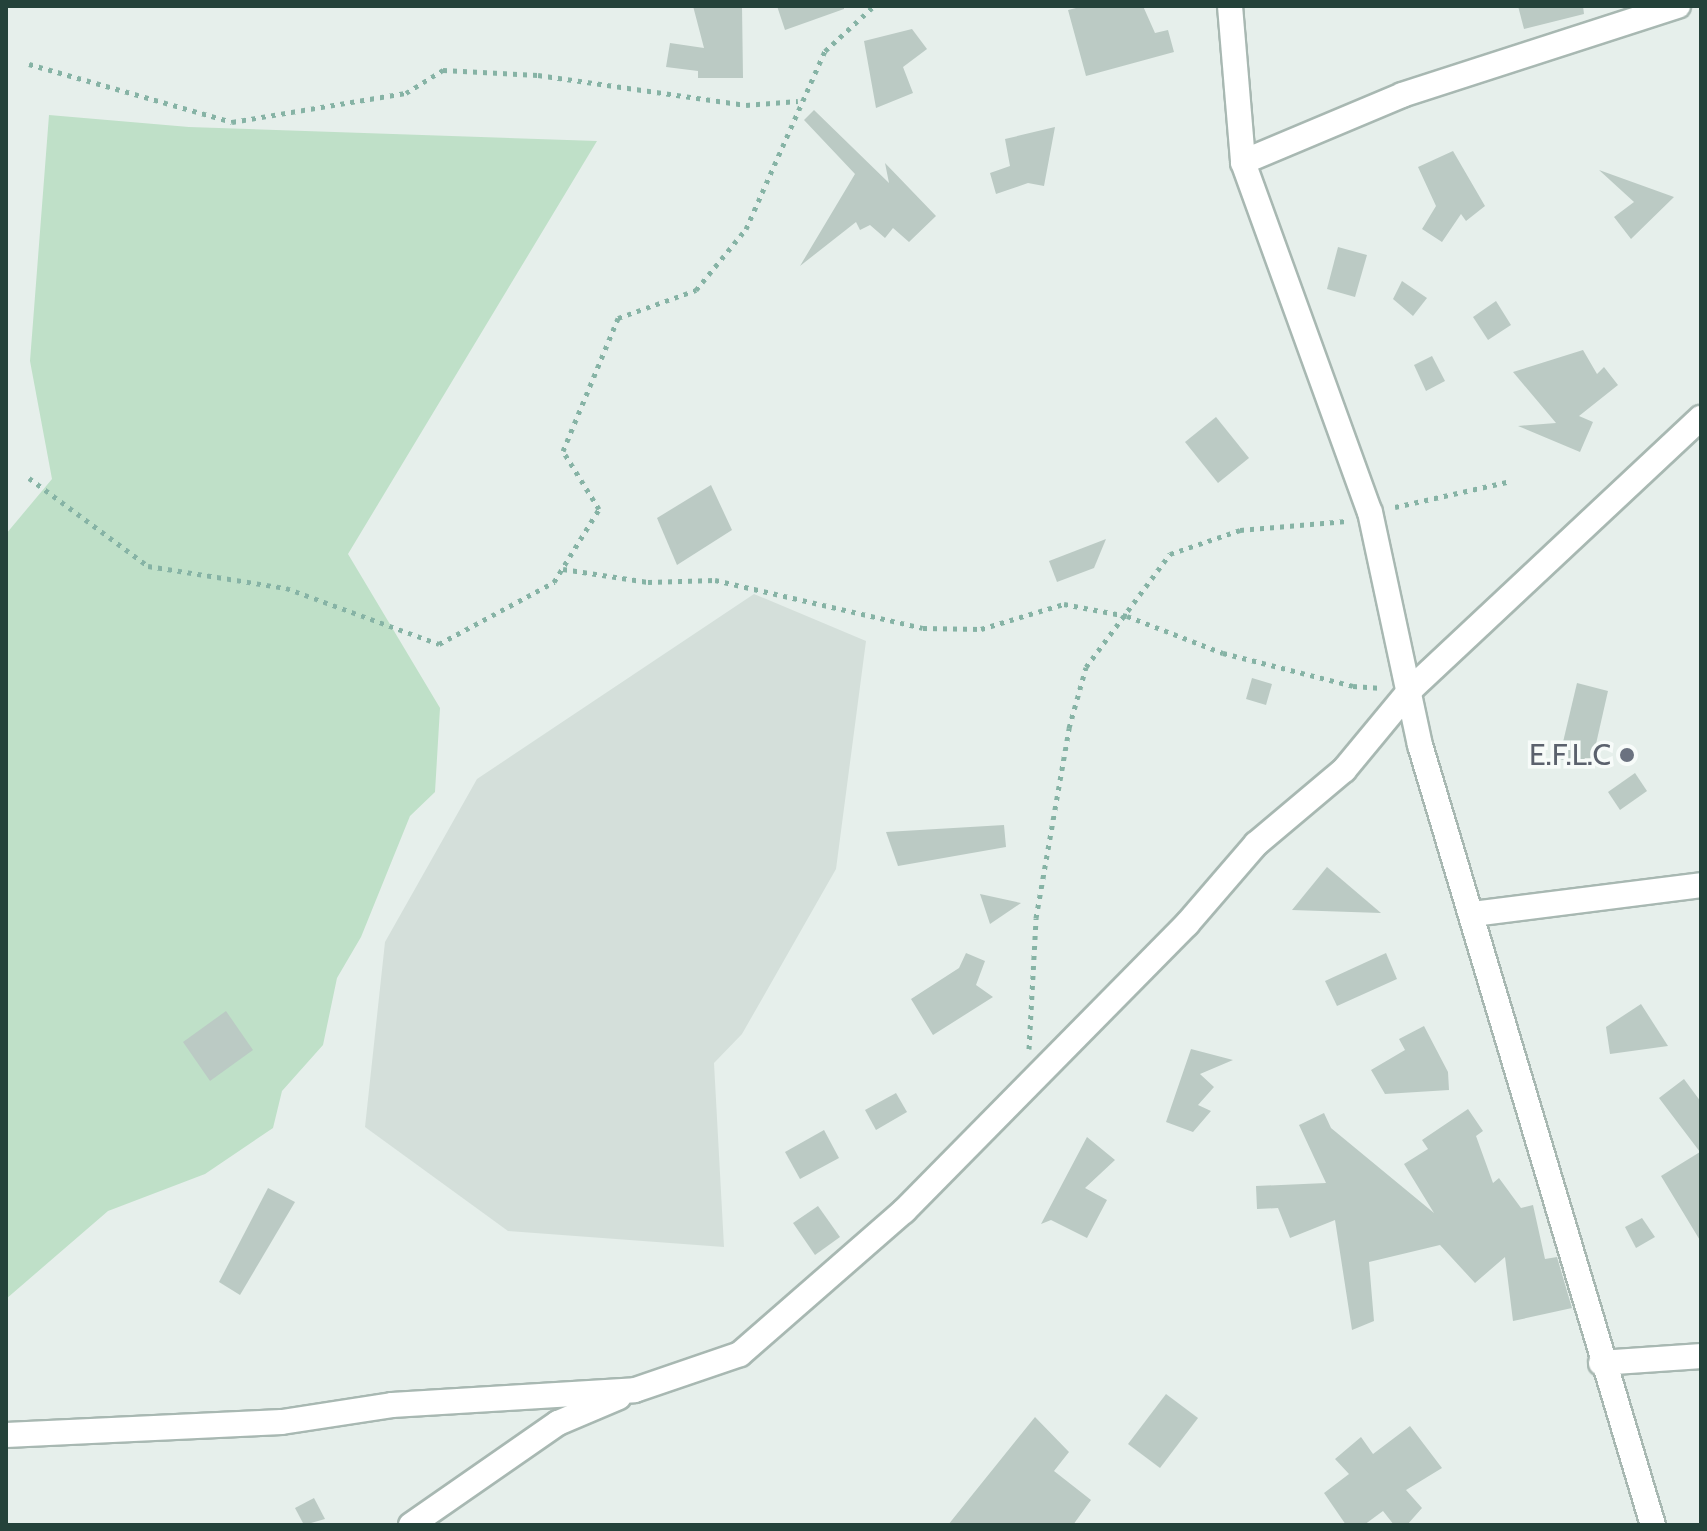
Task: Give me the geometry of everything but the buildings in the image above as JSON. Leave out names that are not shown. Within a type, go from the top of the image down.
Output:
[{"type":"street","points":[[1230,6],[1243,162],[1370,512],[1411,689],[1420,745],[1473,914],[1601,1363],[1653,1525]]},
{"type":"street","points":[[1243,162],[1402,95],[1678,6]]},
{"type":"street","points":[[411,1525],[558,1423],[635,1390],[740,1354],[904,1211],[1187,924],[1256,844],[1344,770],[1411,689],[1701,418]]},
{"type":"street","points":[[1473,914],[1701,885]]},
{"type":"street","points":[[1601,1363],[1701,1356]]},
{"type":"street","points":[[6,1435],[282,1422],[392,1405],[635,1390]]},
{"type":"path","points":[[29,478],[148,566],[286,588],[439,644],[554,582],[599,509],[563,451],[618,318],[696,290],[746,229],[798,101],[825,51],[874,6]]},
{"type":"path","points":[[29,64],[232,122],[406,93],[443,70],[538,75],[746,105],[798,101]]},
{"type":"path","points":[[1025,1087],[1036,918],[1069,728],[1086,667],[1127,616],[1170,554],[1240,530],[1340,523],[1370,512],[1511,481]]},
{"type":"path","points":[[563,569],[648,582],[715,580],[923,628],[981,629],[1064,604],[1127,616],[1223,653],[1353,686],[1411,689]]},
{"type":"shaded area","points":[[754,594],[866,641],[836,869],[742,1034],[714,1063],[724,1247],[508,1231],[365,1127],[385,942],[477,779]]},
{"type":"green space","points":[[49,115],[189,127],[597,141],[348,554],[440,708],[435,792],[410,816],[361,937],[337,978],[323,1045],[282,1091],[273,1128],[205,1174],[108,1211],[6,1299],[6,534],[52,479],[30,361]]},
{"type":"place","name":"E.F.L.C","points":[[1627,755]]}]
